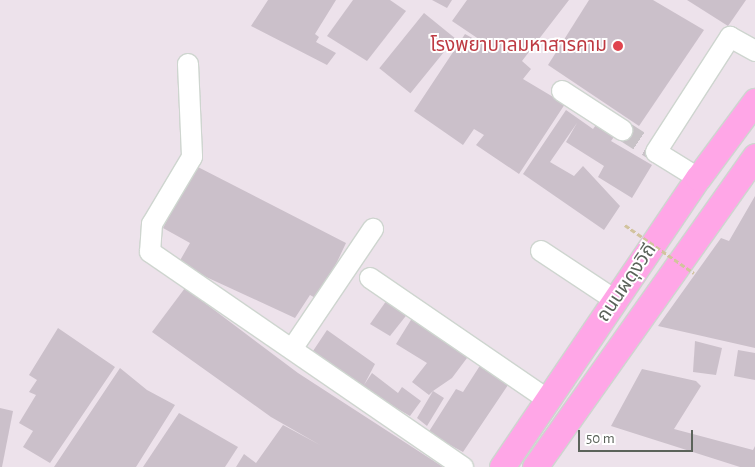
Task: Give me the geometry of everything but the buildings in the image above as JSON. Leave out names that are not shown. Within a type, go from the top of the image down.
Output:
[{"type":"main road","name":"ถนนผดุงวิถี","points":[[502,467],[698,178],[755,101]]},
{"type":"main road","name":"ถนนผดุงวิถี","points":[[535,467],[755,156]]},
{"type":"lane","points":[[698,178],[656,152],[730,37],[755,51]]},
{"type":"lane","points":[[188,64],[192,157],[152,224],[150,252],[463,467]]},
{"type":"lane","points":[[562,91],[622,130]]},
{"type":"lane","points":[[292,349],[373,229]]},
{"type":"lane","points":[[541,251],[615,300]]},
{"type":"lane","points":[[370,278],[548,400]]},
{"type":"path","points":[[625,225],[694,273]]},
{"type":"tunnel","points":[[622,130],[656,152]]},
{"type":"place","name":"โรงพยาบาลมหาสารคาม","points":[[618,46]]}]
